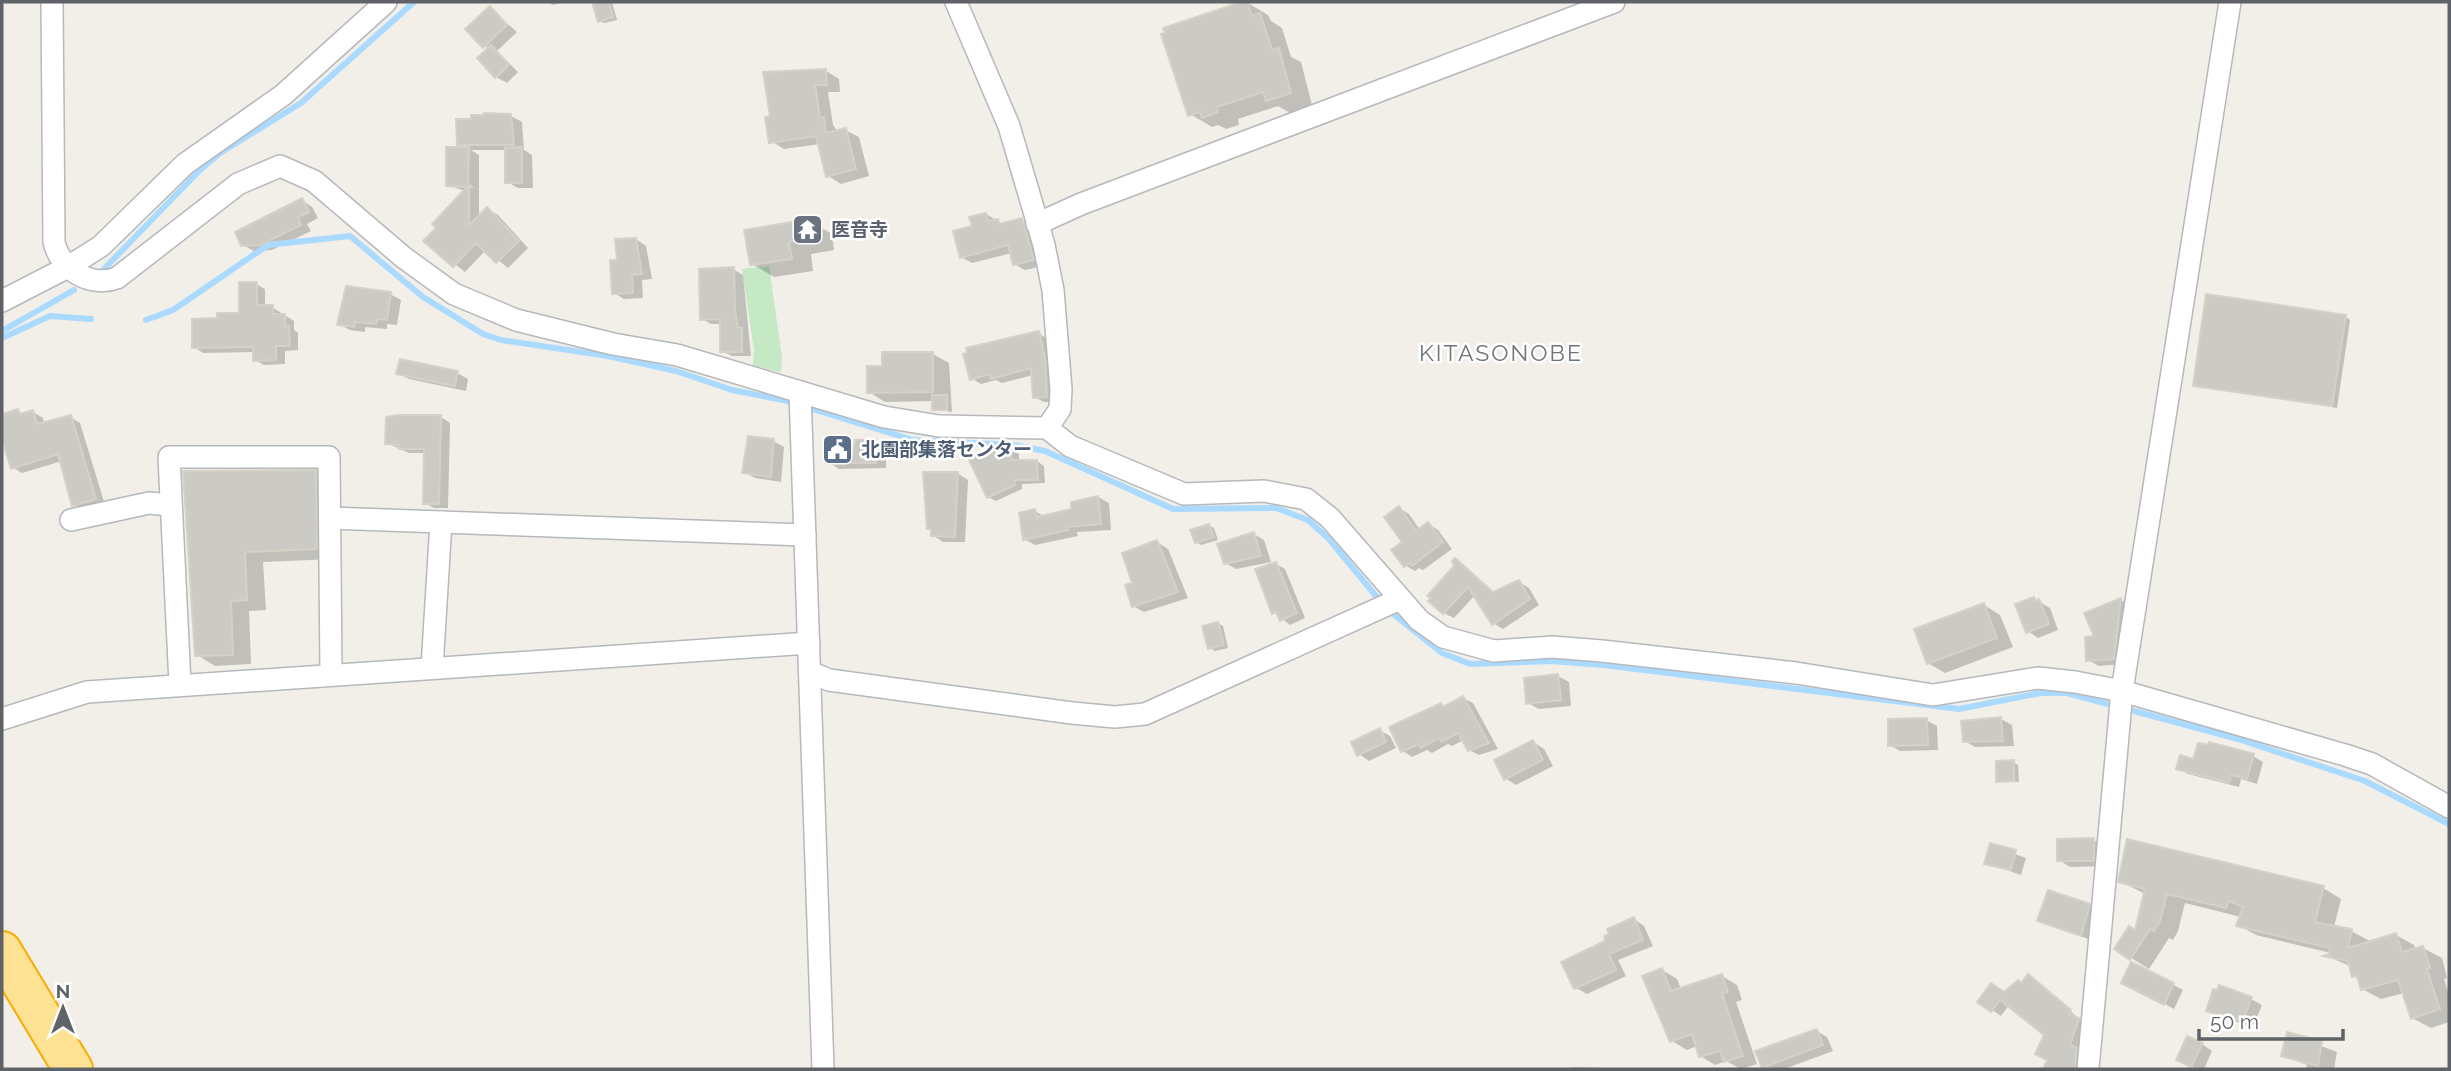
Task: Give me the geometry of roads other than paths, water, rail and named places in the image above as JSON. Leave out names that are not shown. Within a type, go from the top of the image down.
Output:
[{"type":"highway","points":[[2,951],[73,1069]]},
{"type":"highway","points":[[2,998],[44,1069]]},
{"type":"street","points":[[52,2],[54,242],[57,255],[68,267],[83,276],[106,282],[117,278],[238,184],[280,166],[314,181],[403,257],[454,294],[516,320],[613,344],[677,355],[884,417],[939,426],[1047,428],[1070,446],[1184,494],[1265,491],[1306,499],[1330,518],[1419,620],[1443,637],[1494,651],[1552,647],[1602,651],[1796,673],[1933,695],[2038,678],[2122,691],[2372,764],[2449,807]]},
{"type":"street","points":[[2,301],[68,267],[117,232],[185,164],[301,81],[386,2]]},
{"type":"street","points":[[956,2],[1009,126],[1053,290],[1061,389],[1060,409],[1047,428]]},
{"type":"street","points":[[1037,224],[1081,204],[1614,2]]},
{"type":"street","points":[[2088,1069],[2122,691],[2230,2]]},
{"type":"street","points":[[800,392],[823,1069]]},
{"type":"street","points":[[180,684],[169,505],[169,457],[329,457],[331,674]]},
{"type":"street","points":[[71,520],[149,503],[169,505]]},
{"type":"street","points":[[330,518],[805,535]]},
{"type":"street","points":[[432,668],[441,522]]},
{"type":"street","points":[[810,672],[829,681],[1072,713],[1115,717],[1145,714],[1400,599]]},
{"type":"street","points":[[2,719],[87,692],[808,643]]},
{"type":"waterway","points":[[104,269],[199,171],[220,153],[301,103],[414,2]]},
{"type":"waterway","points":[[146,320],[173,310],[268,245],[350,236],[423,297],[483,334],[501,340],[608,356],[676,371],[732,390],[783,400],[913,440],[1014,445],[1045,451],[1173,509],[1276,508],[1308,520],[1328,538],[1381,602]]},
{"type":"waterway","points":[[2,331],[74,290]]},
{"type":"waterway","points":[[2,338],[50,316],[91,319]]},
{"type":"waterway","points":[[1388,610],[1442,653],[1470,664],[1551,661],[1603,665],[1959,709],[2040,693],[2067,693],[2238,739],[2365,781],[2449,824]]},
{"type":"place","name":"医音寺","points":[[808,229]]},
{"type":"place","name":"北園部集落センター","points":[[838,449]]},
{"type":"district","name":"KITASONOBE","points":[[1501,353]]}]
